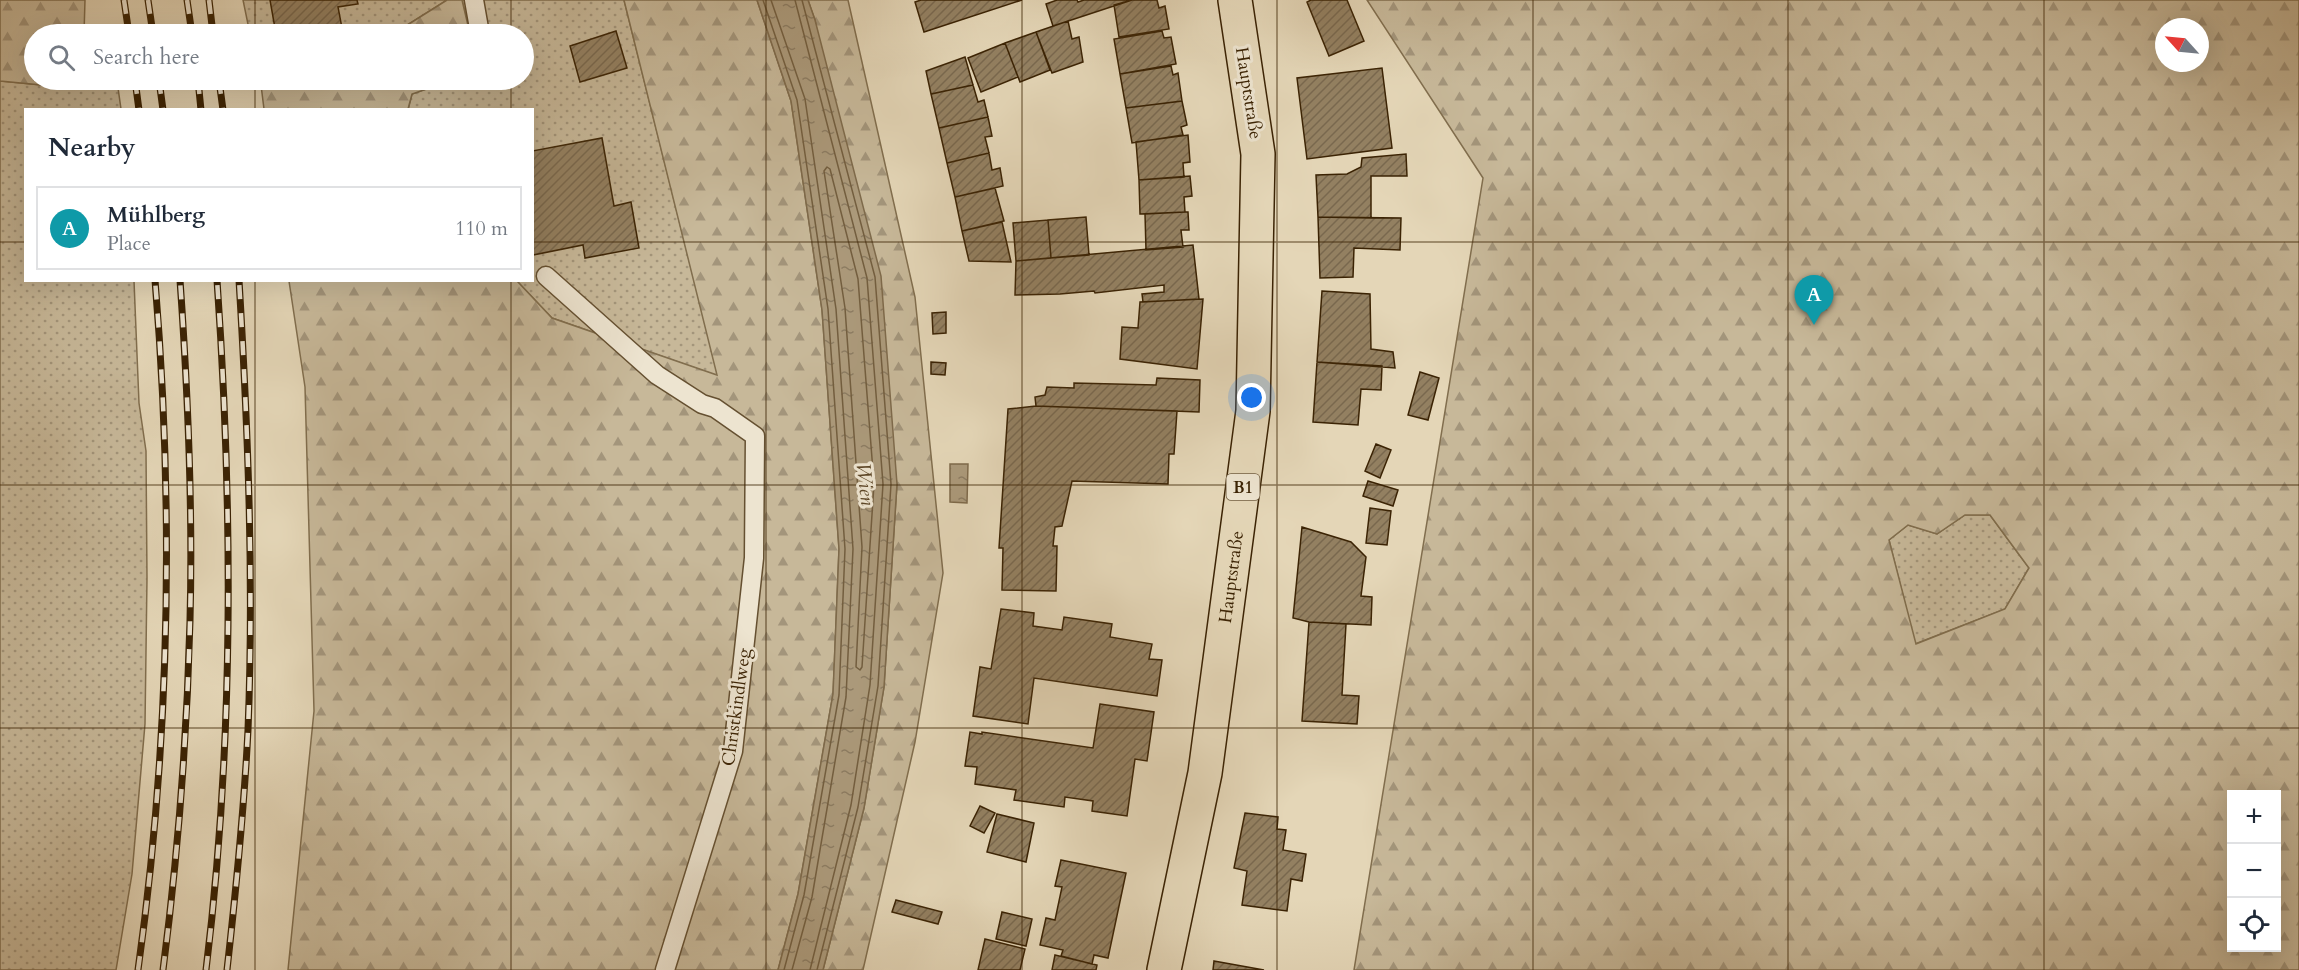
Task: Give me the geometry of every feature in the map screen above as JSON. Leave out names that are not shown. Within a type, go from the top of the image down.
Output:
[{"type":"main road","name":"Hauptstraße","points":[[1164,970],[1205,773],[1253,411],[1258,154],[1235,0]]},
{"type":"lane","points":[[474,0],[478,24]]},
{"type":"lane","name":"Christkindlweg","points":[[546,276],[657,375],[702,404],[715,408],[755,436],[754,558],[733,750],[665,970]]},
{"type":"green space","points":[[0,0],[85,0],[84,24],[24,24],[24,83],[0,81]]},
{"type":"green space","points":[[243,0],[447,0],[409,24],[248,24]]},
{"type":"green space","points":[[447,0],[462,0],[468,24],[409,24]]},
{"type":"green space","points":[[462,0],[624,0],[718,376],[552,318],[518,282],[534,282],[534,108],[408,108],[412,94],[423,90],[534,90],[534,24],[468,24]]},
{"type":"green space","points":[[624,0],[757,0],[791,101],[822,310],[839,549],[833,694],[798,894],[778,970],[288,970],[314,711],[305,387],[289,282],[518,282],[552,318],[717,375]]},
{"type":"green space","points":[[808,0],[848,0],[915,297],[943,573],[915,742],[863,970],[823,970],[864,808],[884,687],[897,484],[815,20]]},
{"type":"green space","points":[[1367,0],[2299,0],[2299,970],[1354,970],[1483,178]],"holes":[[[1965,515],[1990,515],[2029,568],[2005,609],[1916,644],[1889,540],[1908,525],[1937,534]]]},
{"type":"green space","points":[[0,81],[24,83],[24,90],[118,90],[121,108],[24,108],[24,282],[134,282],[139,403],[146,451],[147,578],[145,724],[132,874],[116,970],[0,970]]},
{"type":"green space","points":[[262,90],[423,90],[412,94],[408,108],[264,108]]},
{"type":"green space","points":[[1965,515],[1990,515],[2029,568],[2005,609],[1915,644],[1889,540],[1908,525],[1937,534]]},
{"type":"water","name":"Wien","points":[[757,0],[808,0],[815,20],[881,276],[897,484],[884,687],[864,808],[823,970],[778,970],[798,894],[833,694],[839,549],[822,310],[791,101]]},
{"type":"water","points":[[950,464],[968,464],[967,503],[950,502]]},
{"type":"building","points":[[270,0],[357,0],[358,4],[338,7],[341,24],[274,24]]},
{"type":"building","points":[[921,0],[1022,0],[924,32],[915,2]]},
{"type":"building","points":[[1057,0],[1077,0],[1078,2],[1132,0],[1053,26],[1046,4]]},
{"type":"building","points":[[1132,0],[1157,0],[1159,8],[1165,6],[1169,29],[1119,37],[1114,5]]},
{"type":"building","points":[[1347,0],[1364,41],[1329,56],[1307,2]]},
{"type":"building","points":[[1068,21],[1072,39],[1079,37],[1083,62],[1052,73],[1036,32]]},
{"type":"building","points":[[616,31],[627,68],[580,82],[570,46]]},
{"type":"building","points":[[1162,31],[1164,38],[1171,37],[1176,64],[1120,74],[1114,39]]},
{"type":"building","points":[[1036,32],[1050,70],[1020,82],[1005,43]]},
{"type":"building","points":[[1005,43],[1018,77],[981,92],[968,58]]},
{"type":"building","points":[[965,57],[973,85],[931,94],[926,71]]},
{"type":"building","points":[[1171,66],[1173,75],[1178,73],[1182,101],[1126,108],[1120,74]]},
{"type":"building","points":[[1382,68],[1392,148],[1307,159],[1297,78]]},
{"type":"building","points":[[973,85],[978,102],[984,100],[988,117],[939,128],[931,94]]},
{"type":"building","points":[[1182,101],[1187,125],[1181,127],[1183,135],[1132,143],[1126,108]]},
{"type":"building","points":[[988,117],[992,136],[985,137],[989,153],[947,163],[939,128]]},
{"type":"building","points":[[1188,135],[1190,162],[1183,163],[1184,177],[1139,180],[1136,142]]},
{"type":"building","points":[[602,138],[614,206],[631,202],[639,248],[585,258],[583,245],[534,255],[534,151]]},
{"type":"building","points":[[989,153],[992,170],[1000,168],[1003,186],[955,197],[947,163]]},
{"type":"building","points":[[1406,154],[1407,176],[1371,176],[1371,218],[1318,217],[1316,175],[1347,174],[1361,167],[1362,158]]},
{"type":"building","points":[[1190,176],[1192,196],[1184,197],[1185,212],[1140,214],[1139,180]]},
{"type":"building","points":[[995,188],[1004,221],[962,231],[955,197]]},
{"type":"building","points":[[1188,212],[1189,230],[1181,230],[1183,247],[1146,250],[1145,214]]},
{"type":"building","points":[[1086,217],[1089,255],[1051,258],[1048,220]]},
{"type":"building","points":[[1318,217],[1401,218],[1400,250],[1354,248],[1353,277],[1320,278]]},
{"type":"building","points":[[1048,220],[1051,258],[1016,261],[1013,223]]},
{"type":"building","points":[[1002,222],[1011,262],[969,261],[962,231]]},
{"type":"building","points":[[1193,245],[1199,299],[1143,302],[1142,294],[1164,292],[1164,285],[1095,293],[1094,291],[1015,295],[1016,261]]},
{"type":"building","points":[[1322,291],[1370,294],[1371,349],[1393,352],[1395,368],[1317,362]]},
{"type":"building","points":[[1203,299],[1197,369],[1120,359],[1122,327],[1138,328],[1140,302]]},
{"type":"building","points":[[946,312],[946,333],[933,334],[932,313]]},
{"type":"building","points":[[931,362],[946,363],[945,375],[931,374]]},
{"type":"building","points":[[1317,362],[1382,366],[1381,390],[1361,389],[1358,425],[1313,422]]},
{"type":"building","points":[[1420,372],[1439,378],[1428,420],[1408,415]]},
{"type":"building","points":[[1157,378],[1200,380],[1199,412],[1036,406],[1035,397],[1045,395],[1047,387],[1074,388],[1074,383],[1156,385]]},
{"type":"building","points":[[1036,406],[1177,411],[1174,454],[1169,454],[1168,484],[1072,481],[1062,526],[1055,527],[1053,546],[1057,546],[1056,591],[1002,590],[1003,548],[999,548],[1008,409]]},
{"type":"building","points":[[1376,444],[1391,450],[1380,478],[1365,471]]},
{"type":"building","points":[[1368,481],[1398,490],[1393,506],[1363,496]]},
{"type":"building","points":[[1370,508],[1391,511],[1387,545],[1366,543]]},
{"type":"building","points":[[1302,527],[1351,542],[1366,557],[1361,596],[1372,597],[1371,625],[1309,622],[1293,618]]},
{"type":"building","points":[[1001,609],[1034,613],[1033,626],[1062,630],[1064,617],[1112,624],[1110,637],[1152,644],[1149,659],[1162,660],[1157,696],[1034,678],[1028,724],[973,716],[980,667],[991,669]]},
{"type":"building","points":[[1309,622],[1346,624],[1342,695],[1359,696],[1357,724],[1302,721]]},
{"type":"building","points":[[1100,704],[1154,712],[1147,761],[1135,759],[1127,816],[1092,811],[1093,801],[1065,797],[1064,807],[1014,800],[1016,790],[975,784],[977,767],[965,766],[970,732],[1093,748]]},
{"type":"building","points":[[980,806],[995,813],[984,833],[970,826]]},
{"type":"building","points":[[1245,813],[1278,817],[1277,829],[1286,830],[1283,850],[1306,854],[1302,881],[1291,879],[1287,911],[1242,905],[1247,871],[1234,868]]},
{"type":"building","points":[[997,814],[1034,823],[1026,862],[987,852]]},
{"type":"building","points":[[1061,860],[1126,873],[1108,958],[1094,955],[1092,964],[1061,956],[1063,950],[1040,945],[1046,918],[1055,920],[1062,887],[1055,886]]},
{"type":"building","points":[[896,900],[942,912],[938,924],[892,912]]},
{"type":"building","points":[[1002,912],[1032,919],[1026,946],[996,939]]},
{"type":"building","points":[[985,939],[1025,949],[1020,970],[978,970]]},
{"type":"building","points":[[1055,955],[1097,965],[1096,970],[1052,970]]},
{"type":"building","points":[[1214,961],[1264,970],[1213,970]]},
{"type":"railway","points":[[124,0],[128,24]]},
{"type":"railway","points":[[148,0],[152,24]]},
{"type":"railway","points":[[187,0],[191,24]]},
{"type":"railway","points":[[209,0],[212,24]]},
{"type":"railway","points":[[136,90],[139,108]]},
{"type":"railway","points":[[160,90],[163,108]]},
{"type":"railway","points":[[199,90],[201,108]]},
{"type":"railway","points":[[220,90],[223,108]]},
{"type":"railway","points":[[138,970],[157,798],[166,626],[165,453],[155,282]]},
{"type":"railway","points":[[163,970],[181,796],[190,621],[189,451],[180,282]]},
{"type":"railway","points":[[206,970],[222,798],[228,626],[226,453],[217,282]]},
{"type":"railway","points":[[227,970],[244,790],[250,674],[249,505],[239,282]]},
{"type":"place","name":"Mühlberg","points":[[1814,325]]}]
